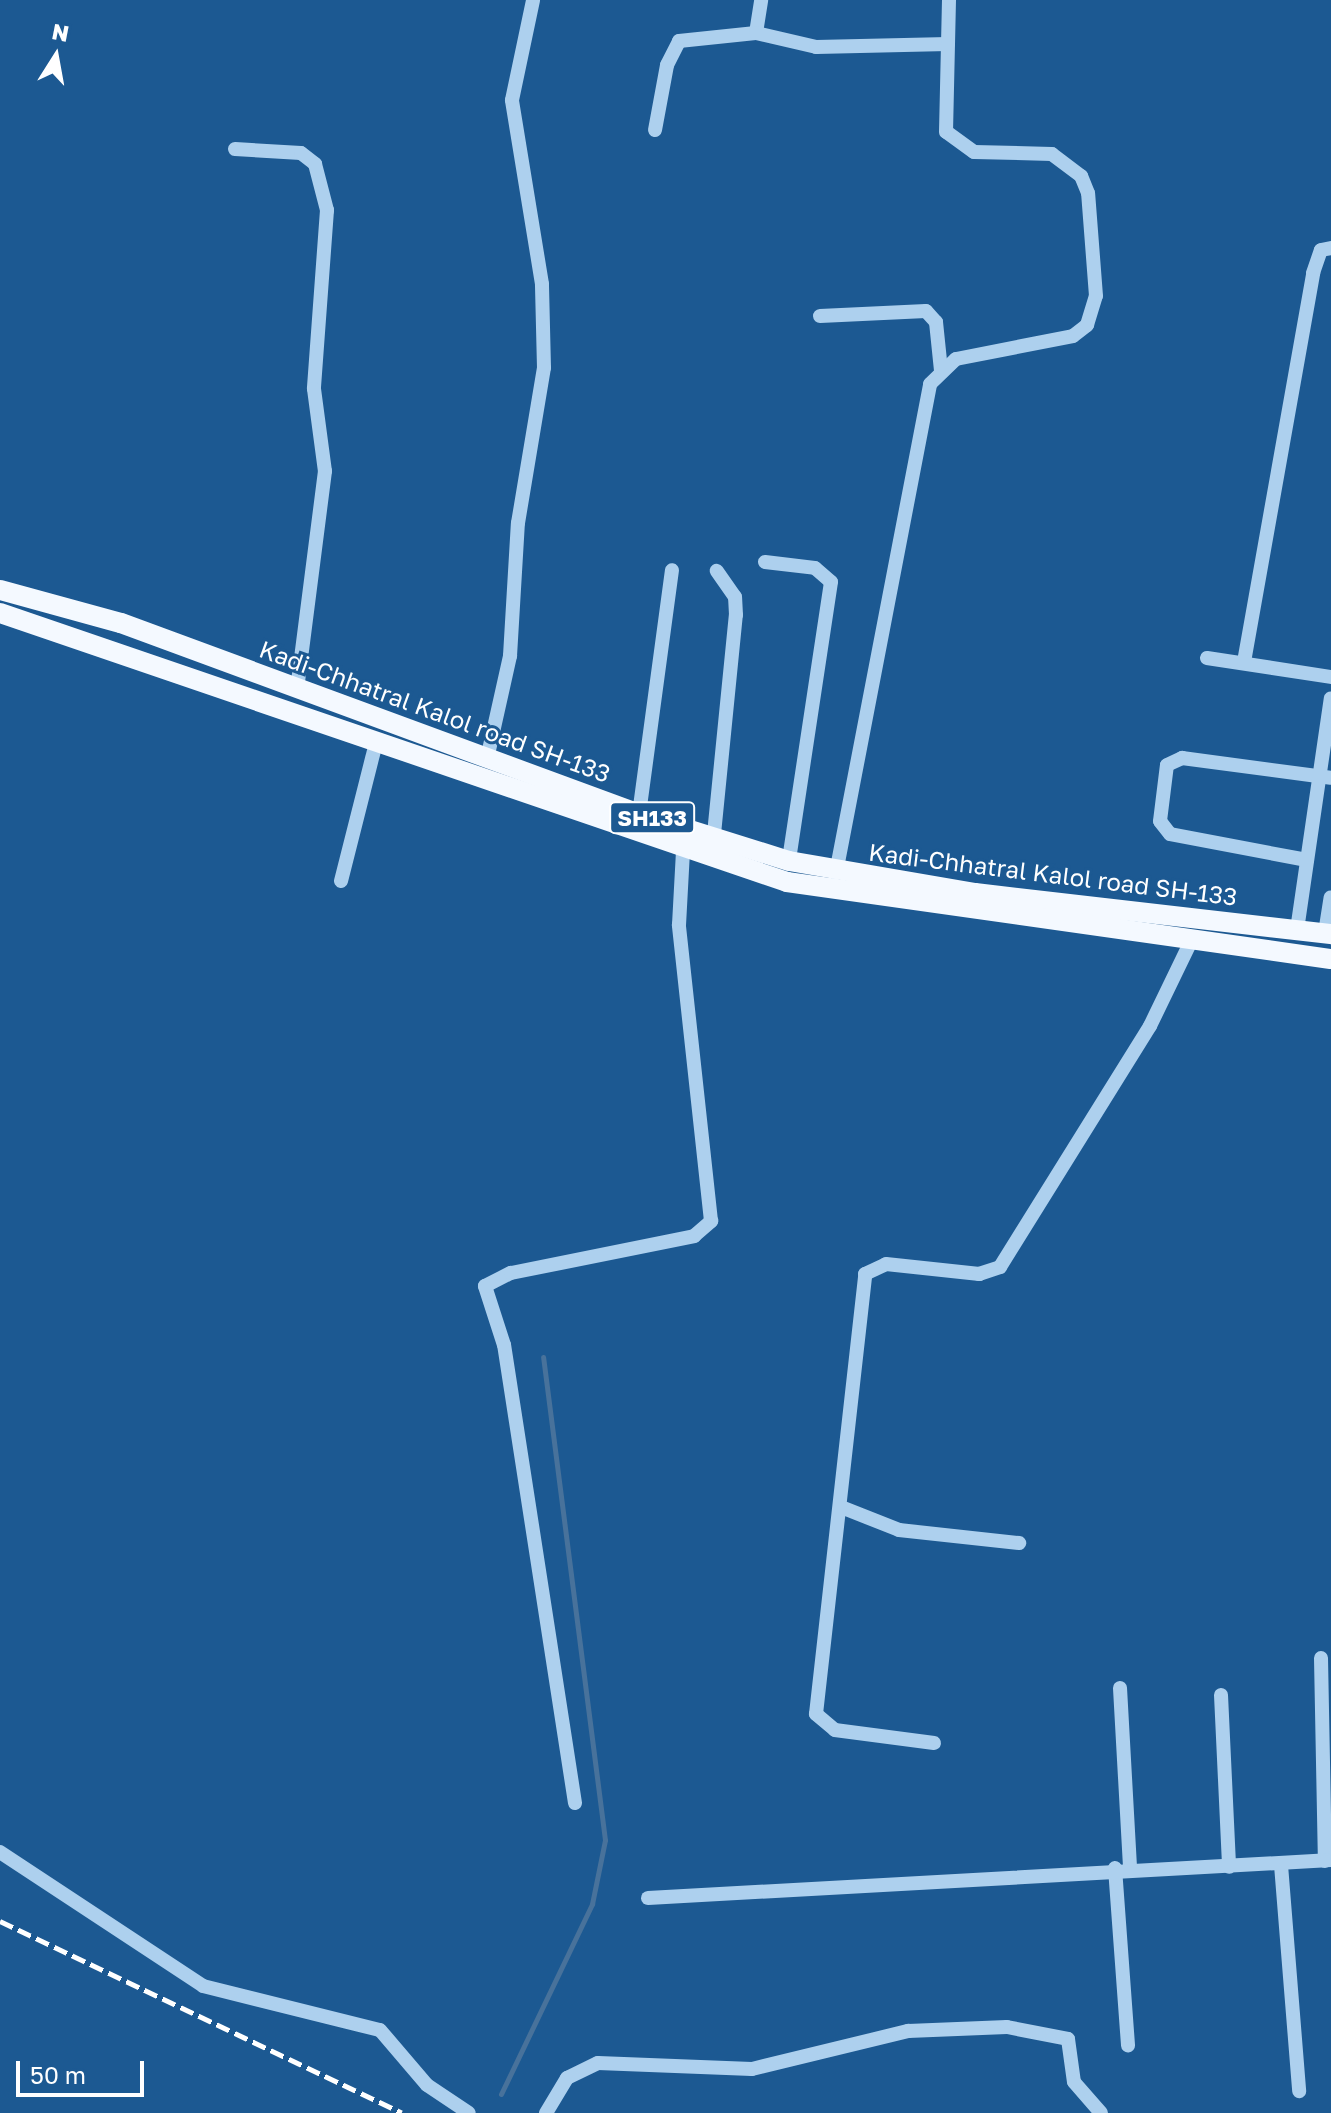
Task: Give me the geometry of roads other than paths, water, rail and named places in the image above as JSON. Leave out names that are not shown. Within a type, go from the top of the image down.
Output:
[{"type":"main road","name":"Kadi-Chhatral Kalol road SH-133","points":[[0,590],[121,623],[639,814],[712,850],[833,892],[1331,959]]},
{"type":"main road","name":"Kadi-Chhatral Kalol road SH-133","points":[[0,613],[377,739],[683,851],[712,850],[789,861],[836,873],[1328,933]]},
{"type":"street","points":[[487,759],[510,656],[518,523],[544,368],[542,284],[512,100],[533,0]]},
{"type":"street","points":[[756,33],[761,0]]},
{"type":"street","points":[[836,873],[923,406],[941,370],[956,359],[1073,336],[1087,325],[1096,296],[1088,193],[1081,176],[1052,154],[974,152],[951,141],[944,117],[949,0]]},
{"type":"street","points":[[655,130],[667,65],[679,41],[756,33],[816,47],[948,44]]},
{"type":"street","points":[[235,149],[301,153],[315,164],[327,210],[314,389],[325,471],[297,689]]},
{"type":"street","points":[[1244,662],[1313,273],[1321,250],[1331,248]]},
{"type":"street","points":[[820,316],[926,311],[936,322],[941,370]]},
{"type":"street","points":[[765,562],[815,568],[831,582],[789,861]]},
{"type":"street","points":[[639,814],[672,570]]},
{"type":"street","points":[[712,850],[736,615],[735,597],[717,571]]},
{"type":"street","points":[[1207,658],[1331,677]]},
{"type":"street","points":[[1297,930],[1307,860],[1325,776],[1331,698]]},
{"type":"street","points":[[341,881],[377,739]]},
{"type":"street","points":[[1307,860],[1170,834],[1160,821],[1167,765],[1182,758],[1325,776]]},
{"type":"street","points":[[575,1803],[504,1345],[485,1286],[511,1273],[694,1236],[711,1221],[679,925],[683,851]]},
{"type":"street","points":[[1328,933],[1331,897]]},
{"type":"street","points":[[934,1743],[835,1730],[816,1714],[865,1274],[886,1264],[979,1274],[1000,1267],[1150,1026],[1191,941]]},
{"type":"street","points":[[841,1507],[890,1528],[1019,1543]]},
{"type":"street","points":[[648,1898],[1123,1868],[1281,1865],[1328,1860],[1321,1658]]},
{"type":"street","points":[[1120,1688],[1128,2046]]},
{"type":"street","points":[[1221,1695],[1229,1867]]},
{"type":"street","points":[[0,1852],[203,1986],[380,2030],[427,2085],[469,2113]]},
{"type":"street","points":[[1281,1865],[1299,2091]]},
{"type":"street","points":[[546,2113],[567,2078],[598,2063],[752,2069],[921,2029],[1007,2027],[1068,2039],[1074,2082],[1101,2113]]},
{"type":"waterway","points":[[501,2094],[592,1904],[605,1840],[543,1357]]},
{"type":"railway","points":[[0,1921],[402,2113]]}]
